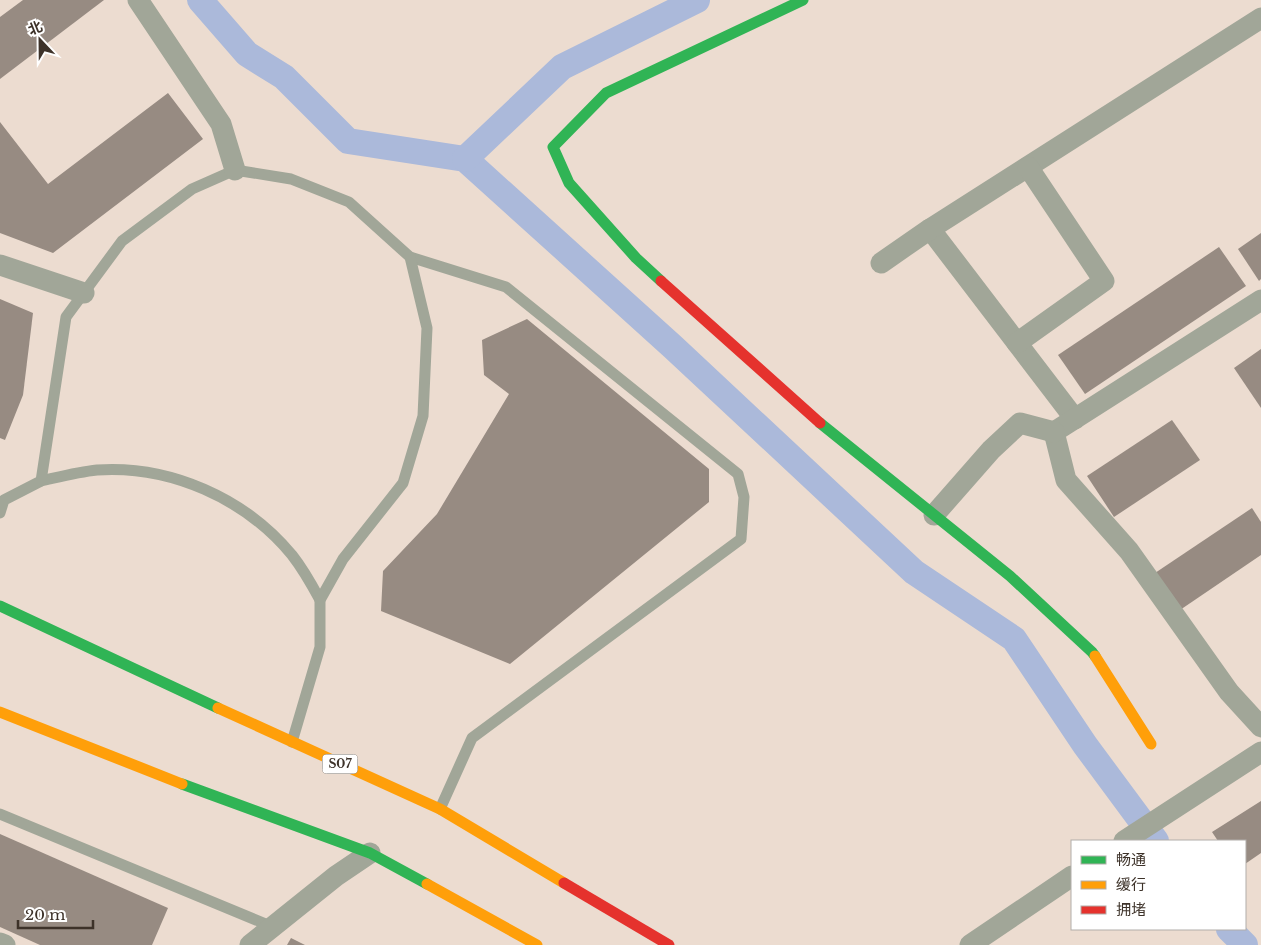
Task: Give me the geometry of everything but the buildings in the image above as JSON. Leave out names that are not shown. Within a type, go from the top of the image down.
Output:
[{"type":"main road","points":[[803,0],[606,93],[553,147],[569,183],[636,258],[815,419],[1010,576],[1092,652],[1151,744]]},
{"type":"main road","name":"S07","points":[[0,606],[440,809],[669,945]]},
{"type":"main road","points":[[0,712],[160,776],[370,853],[537,945]]},
{"type":"street","points":[[138,0],[221,124],[235,170]]},
{"type":"street","points":[[881,263],[930,229],[1261,18]]},
{"type":"street","points":[[1017,343],[1104,282],[1028,167]]},
{"type":"street","points":[[930,229],[1076,419]]},
{"type":"street","points":[[0,265],[84,294]]},
{"type":"street","points":[[934,515],[991,450],[1020,423],[1054,432],[1261,300]]},
{"type":"street","points":[[1054,432],[1066,480],[1129,550],[1229,692],[1261,727]]},
{"type":"street","points":[[1126,840],[1261,752]]},
{"type":"street","points":[[250,945],[336,876],[370,853]]},
{"type":"street","points":[[970,945],[1071,877]]},
{"type":"street","points":[[0,943],[5,945]]},
{"type":"lane","points":[[41,482],[66,317],[122,241],[192,189],[235,170],[291,178],[350,202],[410,257],[506,287],[738,474],[744,497],[741,539],[472,738],[440,809]]},
{"type":"lane","points":[[292,742],[320,647],[320,600],[343,559],[403,483],[423,416],[427,328],[410,257]]},
{"type":"lane","points":[[0,513],[4,500],[41,482],[68,474],[97,470],[126,470],[155,474],[182,481],[210,491],[255,518],[275,536],[292,556],[320,600]]},
{"type":"lane","points":[[0,814],[273,927]]},
{"type":"waterway","points":[[200,0],[247,54],[284,77],[348,141],[465,159],[673,347],[914,572],[1014,639],[1085,745],[1155,840]]},
{"type":"waterway","points":[[465,159],[562,67],[697,0]]},
{"type":"waterway","points":[[1230,930],[1245,945]]},
{"type":"traffic: fast","points":[[661,281],[636,258],[569,183],[553,147],[606,93],[803,0]]},
{"type":"traffic: fast","points":[[820,423],[1010,576],[1095,656]]},
{"type":"traffic: fast","points":[[0,606],[218,708]]},
{"type":"traffic: fast","points":[[182,784],[370,853],[427,884]]},
{"type":"traffic: slow","points":[[1095,656],[1151,744]]},
{"type":"traffic: slow","points":[[218,708],[440,809],[564,883]]},
{"type":"traffic: slow","points":[[0,712],[182,784]]},
{"type":"traffic: slow","points":[[427,884],[537,945]]},
{"type":"traffic: jam","points":[[661,281],[820,423]]},
{"type":"traffic: jam","points":[[564,883],[669,945]]}]
